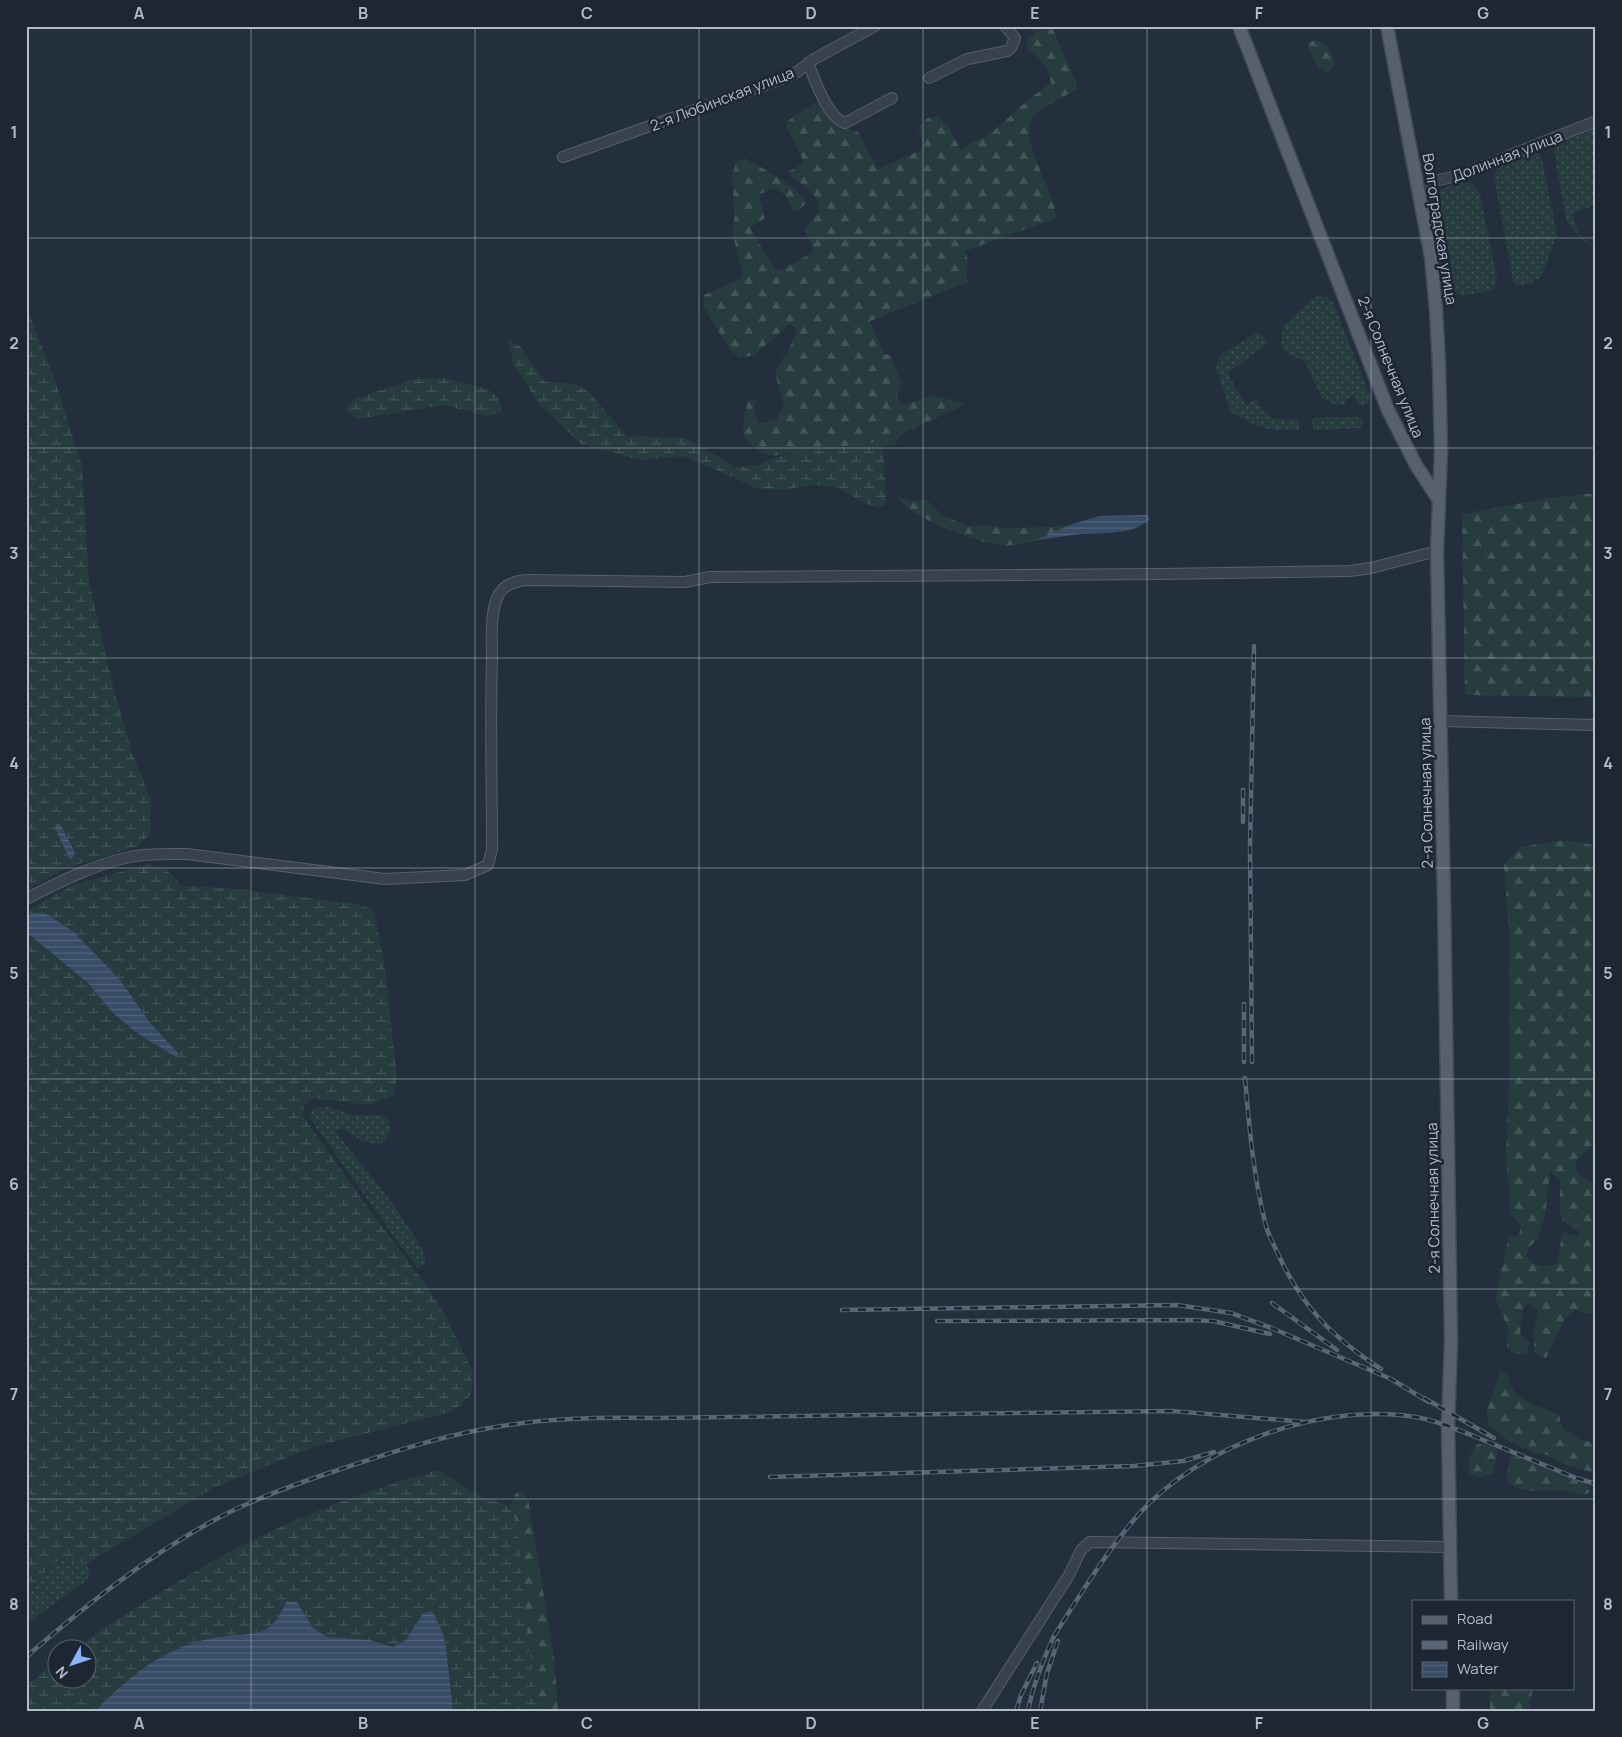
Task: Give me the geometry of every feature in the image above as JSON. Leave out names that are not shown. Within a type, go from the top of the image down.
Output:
[{"type":"main road","name":"2-я Солнечная улица","points":[[1239,26],[1388,410],[1416,465],[1438,499],[1437,551],[1451,1342],[1448,1426],[1451,1600]]},
{"type":"main road","name":"Волгоградская улица","points":[[1388,26],[1431,257],[1436,309],[1441,434],[1438,499]]},
{"type":"main road","points":[[1453,1690],[1453,1711]]},
{"type":"street","name":"2-я Любинская улица","points":[[563,157],[787,77],[808,63],[875,26]]},
{"type":"street","points":[[928,78],[967,59],[1007,51],[1011,48],[1015,38],[1005,26]]},
{"type":"street","points":[[808,63],[822,95],[839,121],[845,123],[892,98]]},
{"type":"street","name":"Долинная улица","points":[[1417,185],[1462,175],[1596,121]]},
{"type":"street","points":[[26,899],[87,870],[129,857],[158,853],[187,854],[385,879],[465,875],[488,865],[492,849],[491,678],[493,610],[497,596],[506,586],[516,581],[686,582],[710,577],[1350,571],[1371,568],[1437,551]]},
{"type":"street","points":[[1441,721],[1596,725]]},
{"type":"street","points":[[982,1711],[1064,1582],[1081,1550],[1090,1542],[1450,1547]]},
{"type":"green space","points":[[1031,26],[1047,26],[1049,30],[1053,29],[1078,88],[1039,110],[1030,123],[1029,135],[1032,149],[1050,194],[1056,218],[965,251],[968,260],[967,282],[870,321],[884,355],[890,354],[901,383],[897,395],[902,405],[933,396],[960,402],[964,405],[906,432],[898,438],[895,445],[883,446],[876,442],[770,456],[752,446],[744,434],[743,428],[748,401],[756,400],[754,411],[759,424],[777,419],[784,405],[775,373],[797,329],[790,324],[754,355],[740,358],[730,350],[703,306],[704,295],[740,279],[743,275],[732,232],[735,215],[732,176],[736,163],[744,158],[769,172],[787,183],[802,196],[806,203],[798,211],[794,211],[785,195],[774,188],[759,196],[765,218],[751,227],[751,230],[774,268],[779,271],[812,253],[813,248],[805,228],[817,215],[819,207],[815,197],[791,176],[789,171],[803,164],[803,160],[785,124],[795,115],[820,101],[840,127],[858,132],[878,169],[921,150],[923,143],[918,127],[928,118],[938,116],[948,126],[960,149],[989,135],[1028,100],[1051,83],[1048,70],[1026,47],[1028,38],[1035,34]]},
{"type":"green space","points":[[1316,40],[1326,46],[1335,64],[1326,73],[1317,64],[1308,45],[1309,42]]},
{"type":"green space","points":[[1596,126],[1596,205],[1572,213],[1579,234],[1596,250],[1572,230],[1566,220],[1554,152],[1559,141]]},
{"type":"green space","points":[[1538,153],[1542,159],[1557,235],[1541,277],[1530,284],[1516,286],[1513,281],[1494,176],[1498,167],[1525,154]]},
{"type":"green space","points":[[1462,180],[1474,186],[1481,198],[1497,279],[1494,290],[1462,296],[1454,291],[1437,197],[1441,190]]},
{"type":"green space","points":[[1320,295],[1333,302],[1371,399],[1367,404],[1359,406],[1354,395],[1346,399],[1345,405],[1336,405],[1322,398],[1304,360],[1288,355],[1283,349],[1281,343],[1285,324],[1314,298]]},
{"type":"green space","points":[[26,306],[56,383],[82,466],[89,582],[114,690],[133,755],[151,801],[151,833],[138,846],[69,867],[26,890]]},
{"type":"green space","points":[[1256,333],[1262,335],[1267,342],[1266,345],[1228,373],[1245,405],[1257,399],[1265,412],[1273,418],[1299,419],[1299,430],[1272,430],[1252,424],[1230,411],[1216,368],[1219,356]]},
{"type":"green space","points":[[507,340],[520,346],[545,382],[574,384],[588,391],[627,436],[686,438],[736,467],[759,465],[792,453],[876,442],[883,446],[885,504],[881,507],[874,506],[860,501],[843,490],[828,486],[811,485],[782,490],[754,488],[738,479],[683,456],[639,460],[581,444],[539,404],[515,367]]},
{"type":"green space","points":[[443,378],[487,389],[499,397],[502,412],[488,416],[444,405],[356,419],[345,409],[355,399],[413,379]]},
{"type":"green space","points":[[1357,417],[1363,423],[1360,428],[1313,430],[1312,418]]},
{"type":"green space","points":[[1596,493],[1596,697],[1465,695],[1462,514],[1550,498]]},
{"type":"green space","points":[[897,497],[910,501],[927,500],[946,517],[968,526],[988,525],[1002,528],[1052,527],[1072,524],[1036,541],[1017,545],[1000,545],[975,539],[944,528],[916,513]]},
{"type":"green space","points":[[1566,840],[1594,845],[1596,853],[1596,1136],[1591,1147],[1575,1162],[1577,1174],[1596,1183],[1596,1313],[1585,1314],[1576,1309],[1565,1319],[1546,1358],[1534,1353],[1534,1328],[1538,1311],[1527,1303],[1522,1312],[1520,1335],[1529,1342],[1527,1354],[1514,1354],[1507,1347],[1508,1328],[1496,1300],[1498,1283],[1509,1238],[1519,1235],[1521,1226],[1511,1215],[1506,1154],[1509,1085],[1509,933],[1504,864],[1521,847]],"holes":[[[1550,1172],[1560,1179],[1560,1210],[1563,1221],[1580,1232],[1576,1236],[1562,1232],[1556,1264],[1540,1265],[1526,1256],[1529,1247],[1537,1240],[1545,1216]]]},
{"type":"green space","points":[[148,864],[167,870],[182,886],[227,888],[357,904],[374,910],[385,968],[397,1079],[393,1095],[370,1105],[313,1098],[304,1105],[303,1116],[371,1212],[419,1275],[444,1313],[473,1372],[471,1394],[460,1406],[450,1412],[316,1446],[213,1488],[86,1564],[71,1558],[57,1561],[45,1571],[26,1596],[26,932],[88,983],[113,1013],[137,1033],[179,1059],[178,1053],[151,1024],[33,913],[26,917],[26,911],[73,885]]},
{"type":"green space","points":[[330,1107],[352,1115],[381,1115],[388,1120],[391,1132],[381,1144],[364,1142],[348,1132],[338,1129],[336,1132],[393,1204],[422,1248],[426,1264],[418,1268],[310,1118],[313,1108]]},
{"type":"green space","points":[[1500,1371],[1508,1376],[1515,1393],[1521,1398],[1559,1415],[1562,1428],[1581,1440],[1596,1443],[1596,1473],[1568,1466],[1547,1455],[1536,1453],[1510,1442],[1488,1425],[1487,1411]]},
{"type":"green space","points":[[1484,1443],[1498,1449],[1493,1473],[1480,1477],[1469,1474],[1468,1460],[1476,1445]]},
{"type":"green space","points":[[1513,1455],[1588,1485],[1590,1492],[1582,1496],[1564,1490],[1531,1491],[1514,1487],[1507,1478],[1509,1458]]},
{"type":"green space","points":[[438,1470],[482,1497],[510,1506],[517,1524],[528,1640],[538,1711],[453,1711],[446,1647],[423,1613],[406,1640],[393,1647],[370,1640],[328,1637],[313,1628],[297,1602],[287,1601],[277,1619],[268,1628],[256,1633],[222,1636],[171,1652],[140,1671],[95,1711],[26,1711],[26,1686],[48,1668],[48,1690],[98,1690],[98,1640],[87,1640],[145,1602],[244,1544],[298,1519],[383,1487]]},
{"type":"green space","points":[[520,1491],[528,1498],[554,1658],[558,1711],[538,1711],[528,1640],[517,1524],[510,1506],[515,1494]]},
{"type":"green space","points":[[73,1557],[86,1564],[90,1572],[86,1581],[26,1622],[26,1596],[44,1573],[58,1560]]},
{"type":"green space","points":[[1490,1690],[1532,1690],[1530,1711],[1490,1711]]},
{"type":"water","points":[[1146,515],[1149,517],[1149,520],[1126,531],[1036,540],[1072,524],[1100,516]]},
{"type":"water","points":[[57,824],[60,824],[75,852],[72,859],[69,858],[55,828]]},
{"type":"water","points":[[33,913],[45,913],[74,932],[120,980],[151,1024],[178,1053],[179,1059],[137,1033],[113,1013],[88,983],[26,932],[26,917]]},
{"type":"water","points":[[287,1601],[297,1602],[313,1628],[328,1637],[370,1640],[393,1647],[406,1640],[423,1613],[432,1611],[442,1631],[446,1647],[453,1711],[95,1711],[140,1671],[171,1652],[204,1640],[263,1631],[277,1619]]},
{"type":"railway","points":[[1252,1062],[1250,847],[1254,646]]},
{"type":"railway","points":[[1243,790],[1243,822]]},
{"type":"railway","points":[[1244,1004],[1244,1062]]},
{"type":"railway","points":[[1245,1078],[1255,1172],[1266,1226],[1272,1240],[1298,1290],[1320,1320],[1333,1333],[1381,1369]]},
{"type":"railway","points":[[1272,1303],[1337,1350]]},
{"type":"railway","points":[[842,1310],[1177,1305],[1231,1313],[1274,1329],[1391,1379],[1429,1402]]},
{"type":"railway","points":[[937,1321],[1190,1320],[1213,1321],[1270,1334]]},
{"type":"railway","points":[[1424,1398],[1494,1438]]},
{"type":"railway","points":[[26,1657],[92,1602],[137,1568],[184,1537],[224,1515],[270,1494],[390,1453],[428,1442],[505,1425],[592,1418],[1172,1411],[1306,1422]]},
{"type":"railway","points":[[1028,1711],[1039,1673],[1054,1636],[1104,1559],[1126,1529],[1164,1490],[1195,1467],[1230,1448],[1268,1433],[1307,1422],[1346,1416],[1385,1414],[1421,1418],[1438,1423],[1576,1478],[1596,1484]]},
{"type":"railway","points":[[770,1477],[1134,1466],[1183,1461],[1214,1452]]},
{"type":"railway","points":[[1040,1711],[1047,1673],[1058,1641]]},
{"type":"railway","points":[[1016,1711],[1021,1695],[1037,1663]]}]
